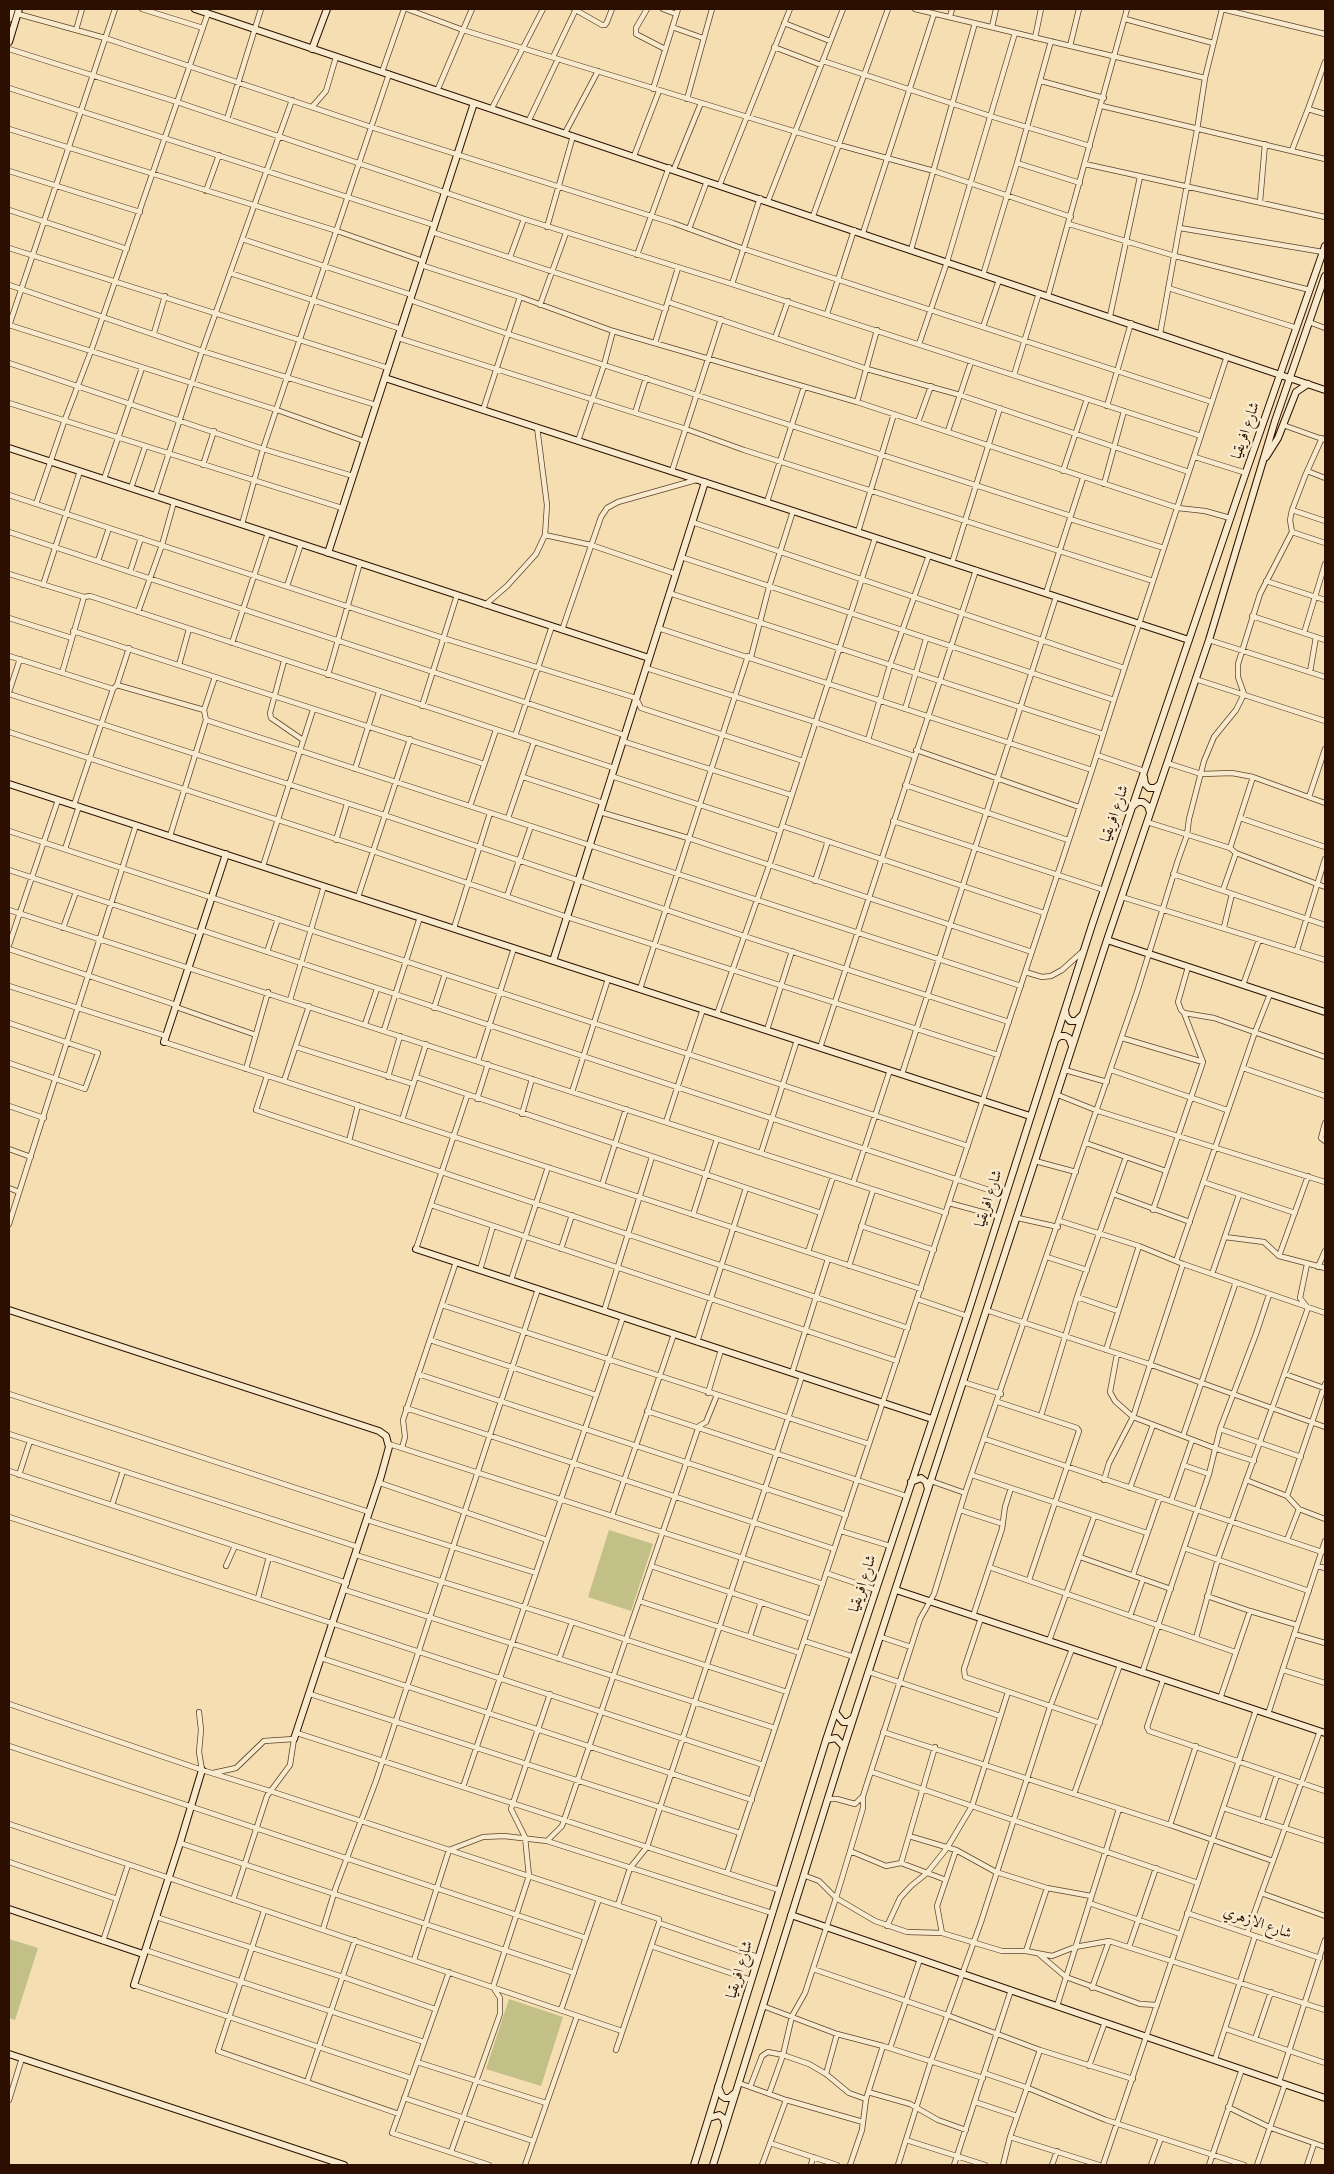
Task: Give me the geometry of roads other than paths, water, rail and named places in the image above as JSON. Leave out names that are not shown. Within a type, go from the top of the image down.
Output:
[{"type":"street","points":[[9,19],[12,9]]},
{"type":"street","points":[[76,30],[82,9]]},
{"type":"street","points":[[115,9],[9,326],[277,410],[364,441]]},
{"type":"street","points":[[142,9],[203,28]]},
{"type":"street","points":[[196,9],[213,12],[254,29],[720,184],[1325,390]]},
{"type":"street","points":[[227,119],[261,9]]},
{"type":"street","points":[[312,48],[327,9]]},
{"type":"street","points":[[382,72],[405,9],[463,30],[745,117],[934,172],[1071,217]]},
{"type":"street","points":[[437,91],[472,9]]},
{"type":"street","points":[[492,108],[542,9]]},
{"type":"street","points":[[529,120],[575,9],[602,25],[606,25],[612,9]]},
{"type":"street","points":[[647,9],[636,28],[636,34],[665,49]]},
{"type":"street","points":[[653,89],[677,11],[662,9]]},
{"type":"street","points":[[687,99],[712,9]]},
{"type":"street","points":[[720,184],[745,117],[790,9]]},
{"type":"street","points":[[768,201],[843,9]]},
{"type":"street","points":[[813,216],[888,9]]},
{"type":"street","points":[[915,9],[1205,78]]},
{"type":"street","points":[[950,18],[952,9]]},
{"type":"street","points":[[992,27],[996,9]]},
{"type":"street","points":[[1035,38],[1041,9]]},
{"type":"street","points":[[1070,46],[1078,9]]},
{"type":"street","points":[[1048,296],[1102,106],[1127,9]]},
{"type":"street","points":[[1160,334],[1198,130],[1205,78],[1222,9],[1325,34]]},
{"type":"street","points":[[9,42],[19,11],[292,100],[370,128],[559,186],[744,249],[1212,402]]},
{"type":"street","points":[[36,504],[64,422],[79,387],[104,316],[203,28],[213,12]]},
{"type":"street","points":[[863,233],[934,14]]},
{"type":"street","points":[[1125,19],[1213,43]]},
{"type":"street","points":[[784,23],[830,41]]},
{"type":"street","points":[[911,250],[976,23]]},
{"type":"street","points":[[672,27],[703,38]]},
{"type":"street","points":[[919,344],[947,262],[1015,33]]},
{"type":"street","points":[[983,275],[1018,163],[1051,41]]},
{"type":"street","points":[[774,46],[1027,128],[1090,146]]},
{"type":"street","points":[[9,49],[93,74],[547,227],[788,301],[1201,436]]},
{"type":"street","points":[[312,107],[326,91],[336,56]]},
{"type":"street","points":[[1292,150],[1325,62]]},
{"type":"street","points":[[565,133],[598,71]]},
{"type":"street","points":[[242,524],[256,481],[263,449],[314,302],[389,74]]},
{"type":"street","points":[[1041,81],[1104,98]]},
{"type":"street","points":[[9,88],[166,137],[434,225]]},
{"type":"street","points":[[634,156],[660,91]]},
{"type":"street","points":[[155,496],[202,351],[292,100]]},
{"type":"street","points":[[328,553],[474,103]]},
{"type":"street","points":[[637,255],[671,168],[700,103]]},
{"type":"street","points":[[1102,106],[1325,159]]},
{"type":"street","points":[[1308,109],[1325,114]]},
{"type":"street","points":[[9,128],[337,231],[613,331],[858,402],[1178,508],[1205,511],[1230,518]]},
{"type":"street","points":[[547,227],[573,136]]},
{"type":"street","points":[[1260,202],[1265,144]]},
{"type":"street","points":[[206,191],[218,155]]},
{"type":"street","points":[[1018,163],[1080,183]]},
{"type":"street","points":[[1085,164],[1325,217]]},
{"type":"street","points":[[9,171],[140,212]]},
{"type":"street","points":[[1110,316],[1140,177]]},
{"type":"street","points":[[689,229],[708,180]]},
{"type":"street","points":[[732,284],[760,198]]},
{"type":"street","points":[[9,210],[127,249]]},
{"type":"street","points":[[510,257],[524,219]]},
{"type":"street","points":[[1069,224],[1175,256],[1310,290]]},
{"type":"street","points":[[1180,228],[1324,249]]},
{"type":"street","points":[[827,314],[854,230]]},
{"type":"street","points":[[432,232],[666,309]]},
{"type":"street","points":[[540,305],[566,232]]},
{"type":"street","points":[[242,239],[326,266],[508,334],[697,394],[1164,548]]},
{"type":"street","points":[[9,248],[388,368]]},
{"type":"street","name":"شارع افريقيا","points":[[694,2165],[826,1740],[910,1482],[967,1316],[997,1216],[1083,952],[1230,518],[1324,249]]},
{"type":"street","points":[[656,343],[678,268]]},
{"type":"street","points":[[230,273],[314,302],[400,328]]},
{"type":"street","name":"شارع افريقيا","points":[[714,2165],[844,1746],[986,1310],[1018,1218],[1107,940],[1209,640],[1289,379],[1309,322],[1323,290],[1325,276]]},
{"type":"street","points":[[983,327],[999,280]]},
{"type":"street","points":[[9,286],[104,316],[202,351],[376,405]]},
{"type":"street","points":[[1168,288],[1296,328]]},
{"type":"street","points":[[1014,375],[1039,293]]},
{"type":"street","points":[[154,333],[165,296]]},
{"type":"street","points":[[483,410],[520,297]]},
{"type":"street","points":[[775,338],[788,301]]},
{"type":"street","points":[[668,302],[867,369],[931,386],[1000,408],[1189,472]]},
{"type":"street","points":[[672,472],[721,320]]},
{"type":"street","points":[[1309,322],[1325,328]]},
{"type":"street","points":[[1107,406],[1131,323]]},
{"type":"street","points":[[858,402],[877,330]]},
{"type":"street","points":[[578,441],[604,365],[613,331]]},
{"type":"street","points":[[398,338],[686,429],[780,462],[871,489],[1059,552],[1153,581]]},
{"type":"street","points":[[727,1874],[1026,972],[1138,623],[1195,457],[1227,356]]},
{"type":"street","points":[[948,431],[971,362]]},
{"type":"street","points":[[9,363],[263,449],[353,476]]},
{"type":"street","points":[[104,479],[142,368]]},
{"type":"street","points":[[385,378],[1189,640]]},
{"type":"street","points":[[635,413],[646,378]]},
{"type":"street","points":[[1264,460],[1275,445],[1296,392],[1308,384]]},
{"type":"street","points":[[918,422],[931,386]]},
{"type":"street","points":[[767,502],[804,387]]},
{"type":"street","points":[[1063,471],[1077,434],[1087,399]]},
{"type":"street","points":[[9,403],[64,422],[342,508]]},
{"type":"street","points":[[952,562],[1000,408]]},
{"type":"street","points":[[1104,484],[1124,411]]},
{"type":"street","points":[[858,532],[894,414]]},
{"type":"street","points":[[769,2094],[783,2055],[792,2016],[805,1993],[836,1898],[863,1808],[863,1796],[922,1614],[936,1589],[960,1510],[1122,1038],[1187,835],[1201,774],[1212,743],[1236,710],[1244,694],[1238,677],[1238,664],[1252,616],[1266,581],[1292,532],[1290,520],[1292,510],[1307,471],[1324,439],[1283,425]]},
{"type":"street","points":[[485,604],[507,586],[528,564],[536,554],[545,535],[547,518],[546,496],[537,427]]},
{"type":"street","points":[[203,465],[214,432]]},
{"type":"street","points":[[131,488],[145,447]]},
{"type":"street","points":[[9,448],[649,658]]},
{"type":"street","points":[[1195,457],[1246,473]]},
{"type":"street","points":[[43,585],[80,471]]},
{"type":"street","points":[[1307,471],[1325,478]]},
{"type":"street","points":[[1046,593],[1083,478]]},
{"type":"street","points":[[562,630],[601,517],[607,508],[618,502],[697,479]]},
{"type":"street","points":[[553,961],[705,482]]},
{"type":"street","points":[[9,495],[443,638],[636,698],[641,708],[803,760]]},
{"type":"street","points":[[138,612],[162,544],[174,502]]},
{"type":"street","points":[[1292,510],[1325,521]]},
{"type":"street","points":[[640,989],[734,696],[749,657],[792,511]]},
{"type":"street","points":[[692,522],[1124,668]]},
{"type":"street","points":[[98,561],[109,528]]},
{"type":"street","points":[[9,532],[526,703],[710,770],[791,795]]},
{"type":"street","points":[[1292,532],[1325,543]]},
{"type":"street","points":[[232,642],[268,533]]},
{"type":"street","points":[[545,535],[591,545],[676,574]]},
{"type":"street","points":[[130,572],[141,538]]},
{"type":"street","points":[[717,1014],[769,866],[875,538]]},
{"type":"street","points":[[286,586],[301,544]]},
{"type":"street","points":[[868,740],[890,666],[929,555]]},
{"type":"street","points":[[681,557],[1114,700]]},
{"type":"street","points":[[328,675],[360,563]]},
{"type":"street","points":[[1304,632],[1325,564]]},
{"type":"street","points":[[820,1048],[904,785],[952,647],[976,570]]},
{"type":"street","points":[[9,574],[84,598],[90,596],[614,768]]},
{"type":"street","points":[[1266,581],[1325,600]]},
{"type":"street","points":[[670,593],[759,624],[839,648],[1103,734]]},
{"type":"street","points":[[422,706],[457,595]]},
{"type":"street","points":[[902,1074],[1056,596]]},
{"type":"street","points":[[62,673],[84,598]]},
{"type":"street","points":[[1252,616],[1325,640]]},
{"type":"street","points":[[9,618],[72,638]]},
{"type":"street","points":[[515,736],[552,626]]},
{"type":"street","points":[[179,665],[189,628]]},
{"type":"street","points":[[658,628],[1092,770]]},
{"type":"street","points":[[73,631],[484,764]]},
{"type":"street","points":[[1310,672],[1316,637]]},
{"type":"street","points":[[905,708],[926,638]]},
{"type":"street","points":[[1209,640],[1325,677]]},
{"type":"street","points":[[66,849],[88,759],[113,689],[117,685],[129,648]]},
{"type":"street","points":[[9,656],[113,689]]},
{"type":"street","points":[[20,659],[9,693],[1009,1022]]},
{"type":"street","points":[[284,661],[270,713],[271,718],[303,740]]},
{"type":"street","points":[[646,668],[914,756]]},
{"type":"street","points":[[170,836],[206,720],[204,710],[215,677]]},
{"type":"street","points":[[1195,679],[1325,721]]},
{"type":"street","points":[[117,685],[204,710]]},
{"type":"street","points":[[355,769],[379,692]]},
{"type":"street","points":[[264,866],[313,710]]},
{"type":"street","points":[[206,720],[1021,986]]},
{"type":"street","points":[[470,806],[496,730]]},
{"type":"street","points":[[9,732],[468,882],[567,917],[998,1055]]},
{"type":"street","points":[[358,897],[410,739]]},
{"type":"street","points":[[508,818],[534,742]]},
{"type":"street","points":[[1309,797],[1323,762],[1325,749]]},
{"type":"street","points":[[916,750],[1079,807]]},
{"type":"street","points":[[1097,755],[1144,772],[1144,782],[1149,788],[1157,787],[1162,780]]},
{"type":"street","points":[[1167,763],[1201,774],[1232,773],[1254,778],[1325,802]]},
{"type":"street","points":[[611,776],[780,831]]},
{"type":"street","points":[[523,777],[603,803]]},
{"type":"street","points":[[1230,848],[1254,778]]},
{"type":"street","points":[[9,784],[1030,1116]]},
{"type":"street","points":[[904,785],[1068,840]]},
{"type":"street","points":[[9,945],[58,800]]},
{"type":"street","points":[[1132,808],[1135,804],[1143,802],[1149,808],[1148,819],[1187,835],[1230,848],[1236,853],[1325,887]]},
{"type":"street","points":[[336,840],[347,804]]},
{"type":"street","points":[[600,812],[688,838],[1032,952]]},
{"type":"street","points":[[454,928],[490,813]]},
{"type":"street","points":[[1240,818],[1325,847]]},
{"type":"street","points":[[893,821],[1104,890]]},
{"type":"street","points":[[9,1224],[57,1079],[136,825]]},
{"type":"street","points":[[507,896],[531,826]]},
{"type":"street","points":[[782,826],[1044,914]]},
{"type":"street","points":[[9,831],[968,1146]]},
{"type":"street","points":[[815,881],[828,841]]},
{"type":"street","points":[[1223,890],[1236,853]]},
{"type":"street","points":[[165,1039],[226,854]]},
{"type":"street","points":[[1296,950],[1319,885],[1325,859]]},
{"type":"street","points":[[9,870],[267,952],[1004,1196]]},
{"type":"street","points":[[1173,874],[1325,925]]},
{"type":"street","points":[[290,1000],[324,886]]},
{"type":"street","points":[[63,928],[76,892]]},
{"type":"street","points":[[1224,927],[1232,894]]},
{"type":"street","points":[[1122,897],[1163,911],[1224,927],[1325,960]]},
{"type":"street","points":[[9,910],[268,992],[946,1213]]},
{"type":"street","points":[[384,1030],[420,917]]},
{"type":"street","points":[[267,952],[278,919]]},
{"type":"street","points":[[1107,940],[1324,1012],[1325,1004]]},
{"type":"street","points":[[1243,985],[1260,940]]},
{"type":"street","points":[[478,1061],[514,948]]},
{"type":"street","points":[[9,949],[256,1035]]},
{"type":"street","points":[[767,1030],[792,951]]},
{"type":"street","points":[[1026,972],[1042,977],[1051,976],[1062,970],[1083,952]]},
{"type":"street","points":[[1153,1210],[1203,1062],[1178,1002],[1188,967]]},
{"type":"street","points":[[434,1008],[445,974]]},
{"type":"street","points":[[572,1092],[608,979]]},
{"type":"street","points":[[9,986],[78,1008],[267,1076],[921,1289]]},
{"type":"street","points":[[365,1024],[377,989]]},
{"type":"street","points":[[246,1069],[268,992]]},
{"type":"street","points":[[1176,1261],[1254,1032],[1270,994]]},
{"type":"street","points":[[284,1081],[308,1006]]},
{"type":"street","points":[[1065,1008],[1067,1018],[1073,1022],[1078,1020],[1083,1014]]},
{"type":"street","points":[[666,1122],[703,1009]]},
{"type":"street","points":[[1184,1013],[1214,1018],[1325,1058]]},
{"type":"street","points":[[9,1023],[98,1053],[85,1089],[9,1063]]},
{"type":"street","points":[[388,1077],[400,1036]]},
{"type":"street","points":[[1055,1040],[1060,1036],[1066,1036],[1070,1040],[1072,1047]]},
{"type":"street","points":[[1122,1038],[1203,1062]]},
{"type":"street","points":[[761,1153],[797,1040]]},
{"type":"street","points":[[402,1120],[426,1044]]},
{"type":"street","points":[[296,1047],[413,1084]]},
{"type":"street","points":[[477,1099],[488,1064]]},
{"type":"street","points":[[1242,1068],[1325,1096]]},
{"type":"street","points":[[853,1183],[890,1070]]},
{"type":"street","points":[[1065,1070],[1107,1082]]},
{"type":"street","points":[[1111,1070],[1227,1110]]},
{"type":"street","points":[[267,1076],[256,1110],[908,1328]]},
{"type":"street","points":[[416,1077],[467,1096],[821,1213]]},
{"type":"street","points":[[522,1114],[532,1078]]},
{"type":"street","points":[[1058,1095],[1098,1111],[1325,1182]]},
{"type":"street","points":[[467,1096],[416,1248],[932,1419]]},
{"type":"street","points":[[9,1106],[44,1118]]},
{"type":"street","points":[[349,1141],[358,1106]]},
{"type":"street","points":[[602,1185],[626,1109]]},
{"type":"street","points":[[1325,1123],[1322,1135],[1325,1141]]},
{"type":"street","points":[[693,1215],[717,1139]]},
{"type":"street","points":[[1086,1143],[1166,1171]]},
{"type":"street","points":[[9,1149],[31,1157]]},
{"type":"street","points":[[604,1311],[652,1157]]},
{"type":"street","points":[[1042,1416],[1077,1297],[1126,1157]]},
{"type":"street","points":[[1035,1161],[1076,1172]]},
{"type":"street","points":[[511,1280],[548,1167]]},
{"type":"street","points":[[1279,1256],[1308,1176]]},
{"type":"street","points":[[808,1252],[833,1177]]},
{"type":"street","points":[[1203,1182],[1295,1213]]},
{"type":"street","points":[[9,1188],[20,1192]]},
{"type":"street","points":[[697,1342],[746,1188]]},
{"type":"street","points":[[849,1266],[873,1190]]},
{"type":"street","points":[[1113,1194],[1190,1222]]},
{"type":"street","points":[[1212,1274],[1239,1195]]},
{"type":"street","points":[[949,1202],[997,1216]]},
{"type":"street","points":[[431,1205],[897,1361]]},
{"type":"street","points":[[561,1249],[572,1216]]},
{"type":"street","points":[[1018,1218],[1058,1227]]},
{"type":"street","points":[[1060,1221],[1139,1246],[1183,1264],[1325,1313]]},
{"type":"street","points":[[480,1270],[493,1226]]},
{"type":"street","points":[[861,1226],[934,1250]]},
{"type":"street","points":[[1225,1237],[1264,1242],[1279,1256],[1325,1268]]},
{"type":"street","points":[[1106,1350],[1139,1246]]},
{"type":"street","points":[[1318,1267],[1325,1251]]},
{"type":"street","points":[[1047,1257],[1087,1270]]},
{"type":"street","points":[[792,1373],[828,1259]]},
{"type":"street","points":[[402,1448],[405,1437],[402,1420],[456,1262]]},
{"type":"street","points":[[1104,1480],[1109,1463],[1133,1417],[1183,1264]]},
{"type":"street","points":[[1307,1264],[1300,1298],[1308,1308]]},
{"type":"street","points":[[1183,1436],[1236,1282]]},
{"type":"street","points":[[323,1929],[346,1859],[383,1761],[538,1289]]},
{"type":"street","points":[[1142,1673],[1217,1449],[1220,1429],[1268,1294]]},
{"type":"street","points":[[1077,1297],[1118,1311]]},
{"type":"street","points":[[917,1300],[967,1316]]},
{"type":"street","points":[[442,1305],[869,1444]]},
{"type":"street","points":[[1196,1638],[1218,1559],[1308,1308]]},
{"type":"street","points":[[9,1310],[379,1431],[386,1436],[389,1444],[380,1483],[296,1736],[290,1765],[270,1790],[233,1900]]},
{"type":"street","points":[[986,1310],[1149,1364],[1325,1427]]},
{"type":"street","points":[[463,1787],[623,1317]]},
{"type":"street","points":[[612,1516],[674,1334]]},
{"type":"street","points":[[430,1340],[596,1395]]},
{"type":"street","points":[[708,1392],[722,1350]]},
{"type":"street","points":[[1117,1354],[1110,1392],[1115,1401],[1133,1417],[1254,1461]]},
{"type":"street","points":[[418,1374],[846,1515]]},
{"type":"street","points":[[1285,1374],[1325,1386],[1287,1496]]},
{"type":"street","points":[[618,1906],[630,1868],[647,1847],[802,1376]]},
{"type":"street","points":[[963,1382],[1001,1394]]},
{"type":"street","points":[[9,1394],[370,1512]]},
{"type":"street","points":[[547,1841],[559,1830],[563,1820],[699,1426],[706,1422],[717,1395]]},
{"type":"street","points":[[998,1402],[1079,1429],[1068,1468],[1029,1580]]},
{"type":"street","points":[[406,1408],[834,1549]]},
{"type":"street","points":[[647,1411],[699,1426],[906,1496]]},
{"type":"street","points":[[1130,1488],[1153,1425]]},
{"type":"street","points":[[1220,1429],[1301,1457]]},
{"type":"street","points":[[9,1434],[358,1547]]},
{"type":"street","points":[[984,1440],[1322,1552]]},
{"type":"street","points":[[1171,1501],[1192,1440]]},
{"type":"street","points":[[19,1475],[30,1441]]},
{"type":"street","points":[[389,1444],[823,1584]]},
{"type":"street","points":[[1183,1465],[1209,1474]]},
{"type":"street","points":[[9,1471],[269,1557],[430,1617],[775,1728]]},
{"type":"street","points":[[112,1505],[123,1471]]},
{"type":"street","points":[[972,1475],[1147,1534]]},
{"type":"street","points":[[910,1482],[921,1478],[926,1482],[928,1490]]},
{"type":"street","points":[[1246,1480],[1287,1496],[1299,1509],[1325,1519]]},
{"type":"street","points":[[931,1481],[966,1493]]},
{"type":"street","points":[[380,1483],[547,1540]]},
{"type":"street","points":[[973,1616],[1003,1524],[1005,1507],[1011,1488]]},
{"type":"street","points":[[1133,1576],[1160,1497]]},
{"type":"street","points":[[1287,1540],[1299,1509]]},
{"type":"street","points":[[960,1510],[1003,1524]]},
{"type":"street","points":[[9,1517],[763,1765]]},
{"type":"street","points":[[1050,1641],[1094,1517]]},
{"type":"street","points":[[367,1520],[536,1573]]},
{"type":"street","points":[[841,1531],[890,1546]]},
{"type":"street","points":[[1268,1714],[1325,1541]]},
{"type":"street","points":[[226,1566],[235,1546]]},
{"type":"street","points":[[1184,1548],[1309,1591]]},
{"type":"street","points":[[356,1555],[441,1583],[572,1622],[787,1692]]},
{"type":"street","points":[[258,1598],[269,1557]]},
{"type":"street","points":[[1080,1557],[1171,1589]]},
{"type":"street","points":[[651,1566],[811,1619]]},
{"type":"street","points":[[990,1566],[1235,1652]]},
{"type":"street","points":[[1317,1566],[1325,1568]]},
{"type":"street","points":[[826,1573],[876,1590]]},
{"type":"street","points":[[1130,1616],[1143,1579]]},
{"type":"street","points":[[896,1590],[1323,1732],[1247,1934]]},
{"type":"street","points":[[1207,1596],[1298,1625]]},
{"type":"street","points":[[639,1601],[800,1653]]},
{"type":"street","points":[[750,1636],[761,1602]]},
{"type":"street","points":[[1220,1699],[1250,1611]]},
{"type":"street","points":[[981,1618],[963,1674],[969,1679],[1100,1723]]},
{"type":"street","points":[[559,1659],[572,1622]]},
{"type":"street","points":[[1294,1634],[1325,1643]]},
{"type":"street","points":[[881,1637],[911,1647]]},
{"type":"street","points":[[804,1641],[854,1657]]},
{"type":"street","points":[[898,2165],[931,2061],[1014,1820],[1026,1778],[1072,1649]]},
{"type":"street","points":[[321,1658],[407,1688],[752,1800]]},
{"type":"street","points":[[1074,1794],[1120,1665]]},
{"type":"street","points":[[1283,1670],[1325,1683]]},
{"type":"street","points":[[869,1672],[1000,1716]]},
{"type":"street","points":[[1163,1680],[1148,1730],[1325,1791]]},
{"type":"street","points":[[887,1926],[900,1898],[911,1886],[927,1874],[948,1848],[972,1806],[1008,1692]]},
{"type":"street","points":[[310,1694],[740,1834]]},
{"type":"street","points":[[451,2152],[500,2014],[500,1998],[493,1987],[529,1876],[525,1838],[511,1809],[550,1694]]},
{"type":"street","points":[[9,1704],[202,1770],[270,1790],[659,1919],[616,2050]]},
{"type":"street","points":[[1104,2165],[1256,1710]]},
{"type":"street","points":[[199,1712],[201,1730],[199,1752],[202,1770],[134,1985],[411,2078]]},
{"type":"street","points":[[836,1712],[839,1720],[844,1723],[854,1717]]},
{"type":"street","points":[[883,1732],[986,1764],[1273,1861]]},
{"type":"street","points":[[212,1773],[236,1768],[264,1740],[296,1736],[383,1761],[779,1890]]},
{"type":"street","points":[[826,1740],[836,1738],[844,1746]]},
{"type":"street","points":[[9,1746],[586,1938]]},
{"type":"street","points":[[1170,1825],[1196,1746]]},
{"type":"street","points":[[901,1863],[934,1747]]},
{"type":"street","points":[[872,1772],[1198,1882]]},
{"type":"street","points":[[1262,1821],[1277,1775]]},
{"type":"street","points":[[827,1799],[836,1799],[854,1804],[863,1796]]},
{"type":"street","points":[[1224,1808],[1325,1842]]},
{"type":"street","points":[[1057,2006],[1119,1809]]},
{"type":"street","points":[[9,1824],[622,2031]]},
{"type":"street","points":[[909,1836],[956,1850],[996,1872],[1047,1888],[1091,1896]]},
{"type":"street","points":[[449,1850],[483,1837],[525,1838],[547,1841],[772,1913]]},
{"type":"street","points":[[180,1843],[574,1973]]},
{"type":"street","points":[[414,1960],[449,1850]]},
{"type":"street","points":[[942,1933],[937,1906],[956,1850]]},
{"type":"street","points":[[850,1851],[886,1866],[901,1863],[946,1880]]},
{"type":"street","points":[[9,1862],[117,1899]]},
{"type":"street","points":[[103,1941],[128,1865]]},
{"type":"street","points":[[1129,1947],[1156,1868]]},
{"type":"street","points":[[803,1875],[822,1882],[836,1898],[887,1926],[907,1932],[942,1933],[1002,1951],[1026,1951],[1052,1956],[1075,1947],[1110,1941],[1325,2010]]},
{"type":"street","points":[[1026,1951],[1047,1888]]},
{"type":"street","points":[[1261,1893],[1325,1916]]},
{"type":"street","points":[[561,2010],[599,1900]]},
{"type":"street","points":[[1089,1903],[1180,1934]]},
{"type":"street","points":[[9,1910],[103,1941],[241,1982],[424,2042]]},
{"type":"street","points":[[264,1910],[218,2051],[399,2114]]},
{"type":"street","name":"شارع الازهري","points":[[1187,1913],[1320,1958]]},
{"type":"street","points":[[790,1915],[1325,2098]]},
{"type":"street","points":[[156,1917],[436,2009]]},
{"type":"street","points":[[659,1923],[758,1957]]},
{"type":"street","points":[[1215,2059],[1256,1936]]},
{"type":"street","points":[[307,2082],[355,1940]]},
{"type":"street","points":[[1257,2165],[1271,2128],[1290,2051],[1325,1940]]},
{"type":"street","points":[[1092,1988],[1110,1941]]},
{"type":"street","points":[[651,1946],[751,1980]]},
{"type":"street","points":[[1039,1954],[1066,1977],[1140,2004],[1157,2005]]},
{"type":"street","points":[[890,2048],[920,1959]]},
{"type":"street","points":[[813,1969],[906,2000],[1040,2050],[1133,2079]]},
{"type":"street","points":[[449,1972],[392,2133],[489,2165]]},
{"type":"street","points":[[954,2165],[1011,1990]]},
{"type":"street","points":[[1256,2039],[1271,1992]]},
{"type":"street","points":[[763,2006],[837,2034],[1028,2088],[1118,2124],[1244,2165]]},
{"type":"street","points":[[525,2165],[576,2016]]},
{"type":"street","points":[[1089,2066],[1105,2022]]},
{"type":"street","points":[[1226,2029],[1325,2063]]},
{"type":"street","points":[[826,2074],[837,2034]]},
{"type":"street","points":[[850,2165],[862,2130],[866,2099],[883,2046]]},
{"type":"street","points":[[1003,2165],[1010,2137],[1040,2050]]},
{"type":"street","points":[[750,2087],[764,2053],[783,2055],[800,2060],[826,2074],[849,2093],[866,2099]]},
{"type":"street","points":[[9,2054],[344,2165]]},
{"type":"street","points":[[9,2100],[22,2058]]},
{"type":"street","points":[[417,2062],[546,2103]]},
{"type":"street","points":[[1209,2165],[1242,2069]]},
{"type":"street","points":[[739,2083],[786,2100],[863,2122]]},
{"type":"street","points":[[718,2087],[722,2096],[726,2098],[736,2091]]},
{"type":"street","points":[[868,2092],[916,2108],[932,2117],[966,2130]]},
{"type":"street","points":[[404,2098],[533,2141]]},
{"type":"street","points":[[762,2165],[786,2100]]},
{"type":"street","points":[[975,2102],[1017,2116]]},
{"type":"street","points":[[1228,2107],[1271,2128],[1325,2147]]},
{"type":"street","points":[[708,2118],[717,2115],[722,2116],[726,2127]]},
{"type":"street","points":[[1010,2137],[1100,2165]]},
{"type":"street","points":[[1152,2165],[1161,2138]]},
{"type":"street","points":[[906,2140],[985,2165]]},
{"type":"street","points":[[770,2143],[837,2165]]},
{"type":"street","points":[[1306,2165],[1314,2144]]},
{"type":"street","points":[[1052,2165],[1057,2151]]},
{"type":"street","points":[[811,2165],[814,2158]]}]
